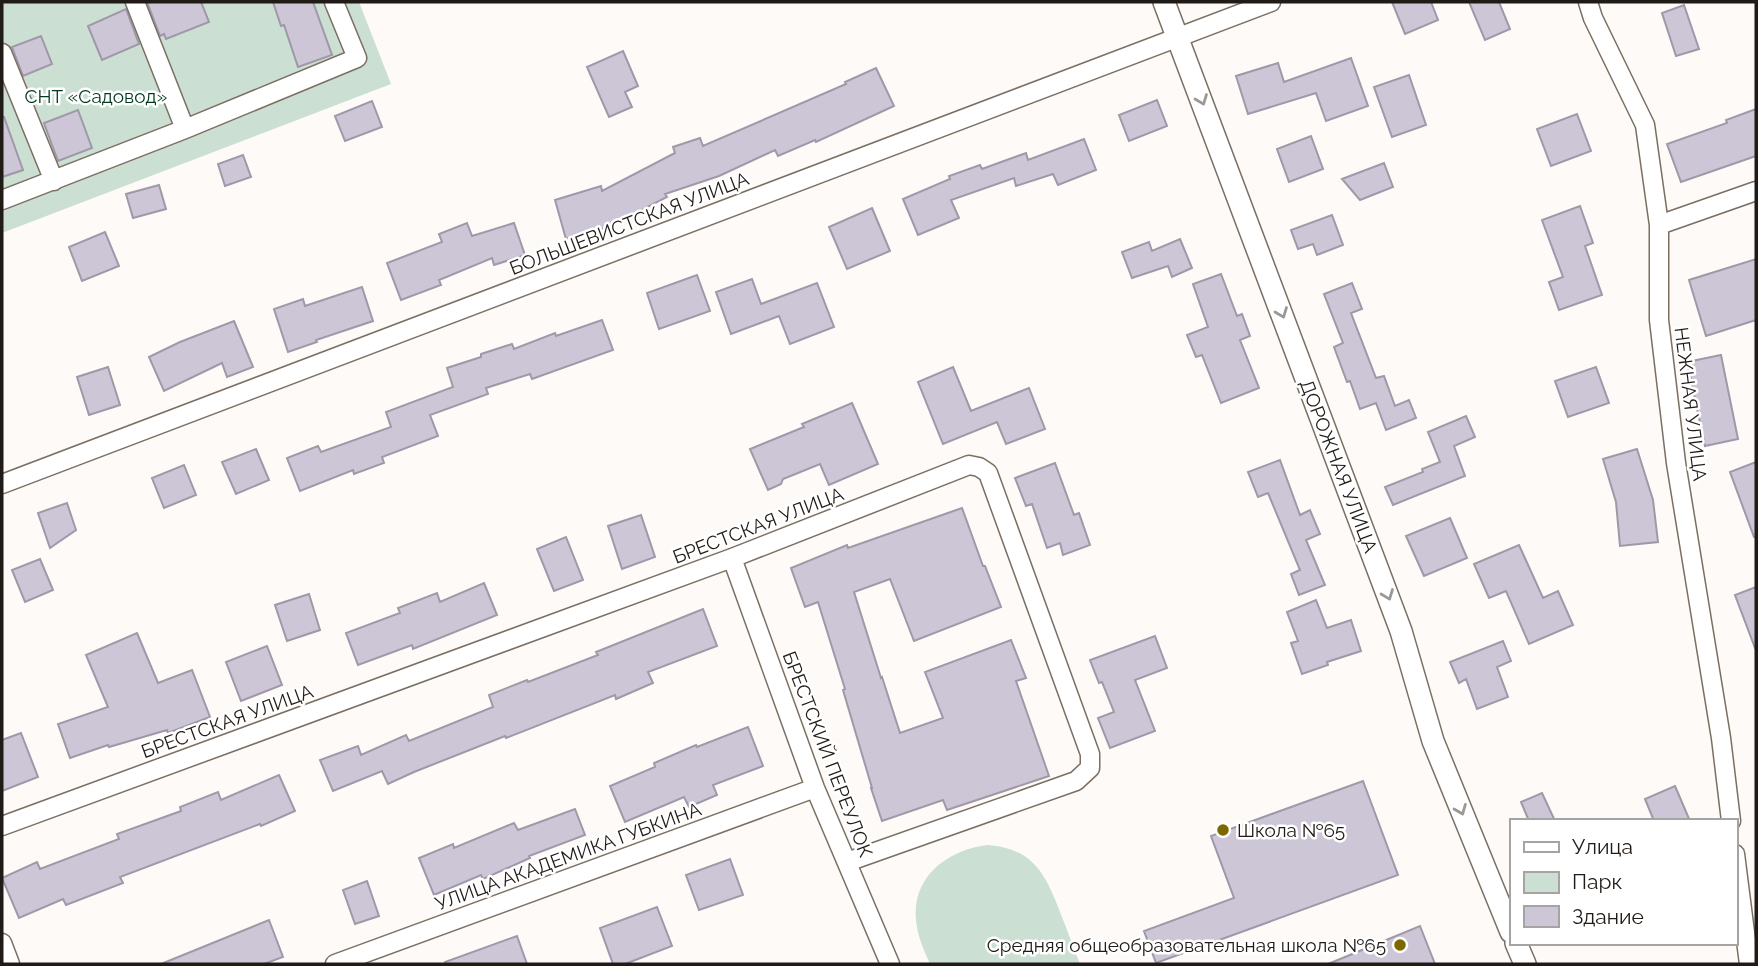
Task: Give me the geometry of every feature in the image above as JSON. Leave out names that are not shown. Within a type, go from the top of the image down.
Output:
[{"type":"street","points":[[135,2],[185,129]]},
{"type":"street","points":[[2,200],[357,58],[334,2]]},
{"type":"street","name":"ДОРОЖНАЯ УЛИЦА","points":[[1164,2],[1401,631],[1433,741],[1510,930]]},
{"type":"street","name":"БОЛЬШЕВИСТСКАЯ УЛИЦА","points":[[2,484],[1271,2]]},
{"type":"street","name":"НЕЖНАЯ УЛИЦА","points":[[1588,2],[1593,18],[1645,125],[1659,225],[1659,320],[1676,463],[1721,738],[1731,819]]},
{"type":"street","points":[[2,53],[54,181]]},
{"type":"street","points":[[1659,225],[1756,191]]},
{"type":"street","name":"БРЕСТСКАЯ УЛИЦА","points":[[2,826],[732,558],[969,465],[979,467],[988,473],[1090,754],[1090,768],[1076,781],[847,862]]},
{"type":"street","name":"БРЕСТСКИЙ ПЕРЕУЛОК","points":[[732,558],[815,788],[890,964]]},
{"type":"street","name":"УЛИЦА АКАДЕМИКА ГУБКИНА","points":[[335,964],[815,788]]},
{"type":"street","points":[[1737,870],[1749,964]]},
{"type":"street","points":[[2,943],[10,964]]},
{"type":"street","points":[[1517,945],[1525,964]]},
{"type":"green space","name":"СНТ «Садовод»","points":[[2,2],[359,2],[391,84],[2,233]]},
{"type":"green space","points":[[988,845],[1016,852],[1035,865],[1049,886],[1080,964],[930,964],[917,927],[918,895],[924,882],[944,861],[958,853]]},
{"type":"building","points":[[147,2],[201,2],[209,22],[166,39],[164,34],[160,36]]},
{"type":"building","points":[[273,2],[313,2],[332,55],[298,67]]},
{"type":"building","points":[[1392,2],[1431,2],[1438,20],[1405,34]]},
{"type":"building","points":[[1469,2],[1499,2],[1510,29],[1485,40]]},
{"type":"building","points":[[1684,5],[1699,49],[1676,56],[1662,13]]},
{"type":"building","points":[[126,9],[139,44],[102,60],[88,26]]},
{"type":"building","points":[[41,36],[52,64],[23,76],[12,47]]},
{"type":"building","points":[[623,51],[638,86],[625,92],[632,107],[609,117],[587,67]]},
{"type":"building","points":[[1351,58],[1368,106],[1326,121],[1316,93],[1248,114],[1236,76],[1278,63],[1284,82]]},
{"type":"building","points":[[876,68],[894,106],[816,142],[815,140],[778,156],[775,150],[719,176],[665,194],[667,197],[609,227],[566,239],[555,200],[601,186],[602,191],[675,153],[673,147],[700,138],[703,146],[846,84],[845,82]]},
{"type":"building","points":[[1409,75],[1426,125],[1392,137],[1374,87]]},
{"type":"building","points":[[1157,100],[1167,126],[1129,141],[1119,115]]},
{"type":"building","points":[[372,101],[382,127],[345,141],[335,116]]},
{"type":"building","points":[[1756,109],[1756,156],[1681,182],[1667,144],[1727,123],[1726,120]]},
{"type":"building","points":[[78,110],[92,148],[58,161],[44,123]]},
{"type":"building","points":[[1577,114],[1591,151],[1551,166],[1537,129]]},
{"type":"building","points":[[2,117],[23,170],[2,177]]},
{"type":"building","points":[[1311,136],[1323,169],[1289,182],[1277,149]]},
{"type":"building","points":[[1084,139],[1096,170],[1058,185],[1053,174],[1016,186],[1014,178],[951,200],[959,218],[918,235],[903,199],[950,179],[949,176],[980,165],[982,169],[1026,153],[1028,160]]},
{"type":"building","points":[[243,155],[251,177],[225,186],[218,164]]},
{"type":"building","points":[[1384,163],[1393,187],[1360,200],[1342,179]]},
{"type":"building","points":[[159,185],[166,209],[133,218],[126,194]]},
{"type":"building","points":[[1580,206],[1593,243],[1585,246],[1602,295],[1559,310],[1549,282],[1563,277],[1542,220]]},
{"type":"building","points":[[872,208],[890,251],[847,269],[829,227]]},
{"type":"building","points":[[1332,215],[1343,245],[1317,255],[1313,244],[1298,249],[1291,230]]},
{"type":"building","points":[[467,223],[472,236],[514,223],[525,255],[494,265],[492,258],[439,280],[441,285],[401,300],[387,263],[442,242],[439,234]]},
{"type":"building","points":[[105,232],[119,266],[82,281],[69,247]]},
{"type":"building","points":[[1180,239],[1192,268],[1172,277],[1168,266],[1132,278],[1122,252],[1149,242],[1152,251]]},
{"type":"building","points":[[1756,259],[1756,320],[1706,336],[1689,280]]},
{"type":"building","points":[[1221,274],[1237,316],[1242,314],[1250,336],[1240,340],[1259,388],[1221,403],[1202,355],[1196,357],[1187,335],[1208,327],[1193,284]]},
{"type":"building","points":[[697,275],[710,311],[659,329],[647,293]]},
{"type":"building","points":[[752,279],[761,304],[817,283],[834,327],[790,344],[779,316],[731,334],[716,292]]},
{"type":"building","points":[[1352,283],[1362,309],[1351,313],[1376,378],[1384,376],[1395,406],[1409,400],[1416,418],[1386,430],[1376,403],[1360,409],[1334,347],[1343,343],[1324,294]]},
{"type":"building","points":[[362,287],[373,321],[288,352],[274,309],[303,299],[305,306]]},
{"type":"building","points":[[602,320],[613,350],[532,379],[530,374],[486,388],[488,394],[430,415],[438,436],[382,457],[384,463],[354,474],[353,470],[300,491],[287,458],[318,446],[321,452],[391,427],[386,412],[453,387],[447,368],[512,344],[514,349],[555,333],[556,336]]},
{"type":"building","points":[[234,321],[253,367],[227,377],[222,363],[164,391],[149,357]]},
{"type":"building","points":[[1721,355],[1738,439],[1705,446],[1687,362]]},
{"type":"building","points":[[108,367],[120,405],[89,415],[77,377]]},
{"type":"building","points":[[953,367],[971,411],[1029,388],[1045,429],[1006,444],[997,422],[943,444],[918,382]]},
{"type":"building","points":[[1596,367],[1609,403],[1568,417],[1555,381]]},
{"type":"building","points":[[852,403],[878,464],[829,485],[820,464],[783,479],[781,484],[768,490],[750,449],[804,427],[802,424]]},
{"type":"building","points":[[1466,416],[1475,437],[1454,446],[1465,476],[1393,505],[1385,487],[1440,462],[1428,432]]},
{"type":"building","points":[[256,449],[269,480],[236,494],[222,462]]},
{"type":"building","points":[[1637,449],[1653,500],[1658,542],[1620,546],[1616,502],[1603,459]]},
{"type":"building","points":[[1280,460],[1300,515],[1310,510],[1320,534],[1306,540],[1325,585],[1299,595],[1291,574],[1300,570],[1268,493],[1258,497],[1248,472]]},
{"type":"building","points":[[1756,462],[1756,537],[1754,537],[1730,472]]},
{"type":"building","points":[[1055,463],[1074,515],[1079,513],[1090,545],[1063,555],[1060,543],[1047,548],[1032,504],[1026,506],[1015,478]]},
{"type":"building","points":[[184,465],[196,495],[164,508],[152,478]]},
{"type":"building","points":[[67,503],[76,530],[50,548],[38,513]]},
{"type":"building","points":[[962,508],[1001,607],[914,641],[890,579],[854,592],[881,678],[900,733],[943,718],[925,672],[1011,640],[1026,678],[1016,681],[1049,776],[947,810],[943,800],[882,821],[818,602],[805,607],[791,568],[847,545],[848,548]]},
{"type":"building","points":[[641,515],[655,557],[622,569],[608,526]]},
{"type":"building","points":[[1450,518],[1467,558],[1424,576],[1406,536]]},
{"type":"building","points":[[566,537],[583,580],[554,591],[537,549]]},
{"type":"building","points":[[1519,545],[1543,598],[1558,591],[1573,625],[1529,644],[1506,591],[1489,598],[1474,564]]},
{"type":"building","points":[[40,559],[53,590],[25,602],[12,570]]},
{"type":"building","points":[[484,583],[497,615],[413,649],[412,645],[358,665],[346,633],[400,613],[398,608],[437,593],[440,602]]},
{"type":"building","points":[[1756,587],[1756,647],[1755,648],[1735,595]]},
{"type":"building","points":[[309,594],[320,630],[287,641],[275,605]]},
{"type":"building","points":[[1316,600],[1327,628],[1351,620],[1361,651],[1327,662],[1328,665],[1302,674],[1291,643],[1298,641],[1287,612]]},
{"type":"building","points":[[703,609],[717,646],[648,672],[653,683],[616,699],[615,695],[506,738],[505,736],[388,784],[382,771],[333,791],[320,760],[358,746],[361,755],[406,735],[409,741],[493,707],[489,695],[598,655],[596,652]]},
{"type":"building","points":[[137,633],[158,683],[192,670],[210,717],[168,733],[167,730],[109,747],[108,745],[70,758],[58,724],[108,707],[86,655]]},
{"type":"building","points":[[1155,636],[1167,668],[1135,680],[1155,731],[1110,748],[1098,718],[1114,712],[1090,660]]},
{"type":"building","points":[[1503,641],[1511,661],[1497,667],[1508,697],[1477,709],[1466,679],[1459,683],[1450,662]]},
{"type":"building","points":[[267,646],[282,685],[241,701],[226,662]]},
{"type":"building","points":[[748,727],[763,766],[713,785],[717,795],[689,807],[684,797],[625,822],[610,786],[655,767],[654,763],[696,745],[697,747]]},
{"type":"building","points":[[21,733],[38,777],[2,791],[2,740]]},
{"type":"building","points":[[279,775],[295,811],[120,877],[123,883],[66,905],[63,899],[19,918],[2,878],[37,862],[40,869],[119,839],[117,834],[181,811],[180,807],[218,792],[221,800]]},
{"type":"building","points":[[1363,781],[1398,875],[1156,963],[1144,931],[1234,898],[1211,836]]},
{"type":"building","points":[[1675,786],[1689,819],[1653,819],[1645,799]]},
{"type":"building","points":[[1542,793],[1554,819],[1528,819],[1521,802]]},
{"type":"building","points":[[575,809],[585,835],[529,856],[530,858],[483,879],[481,875],[434,895],[419,858],[453,844],[454,848],[514,823],[518,830]]},
{"type":"building","points":[[730,859],[743,895],[699,910],[686,875]]},
{"type":"building","points":[[367,881],[379,916],[355,924],[343,890]]},
{"type":"building","points":[[657,907],[672,946],[625,964],[613,964],[600,928]]},
{"type":"building","points":[[269,920],[283,957],[264,964],[161,964]]},
{"type":"building","name":"Средняя общеобразовательная школа №65","points":[[1420,926],[1435,964],[1328,964]]},
{"type":"building","points":[[517,936],[527,964],[445,962]]},
{"type":"place","name":"Школа №65","points":[[1223,830]]},
{"type":"place","name":"Средняя общеобразовательная школа №65","points":[[1400,945]]}]
